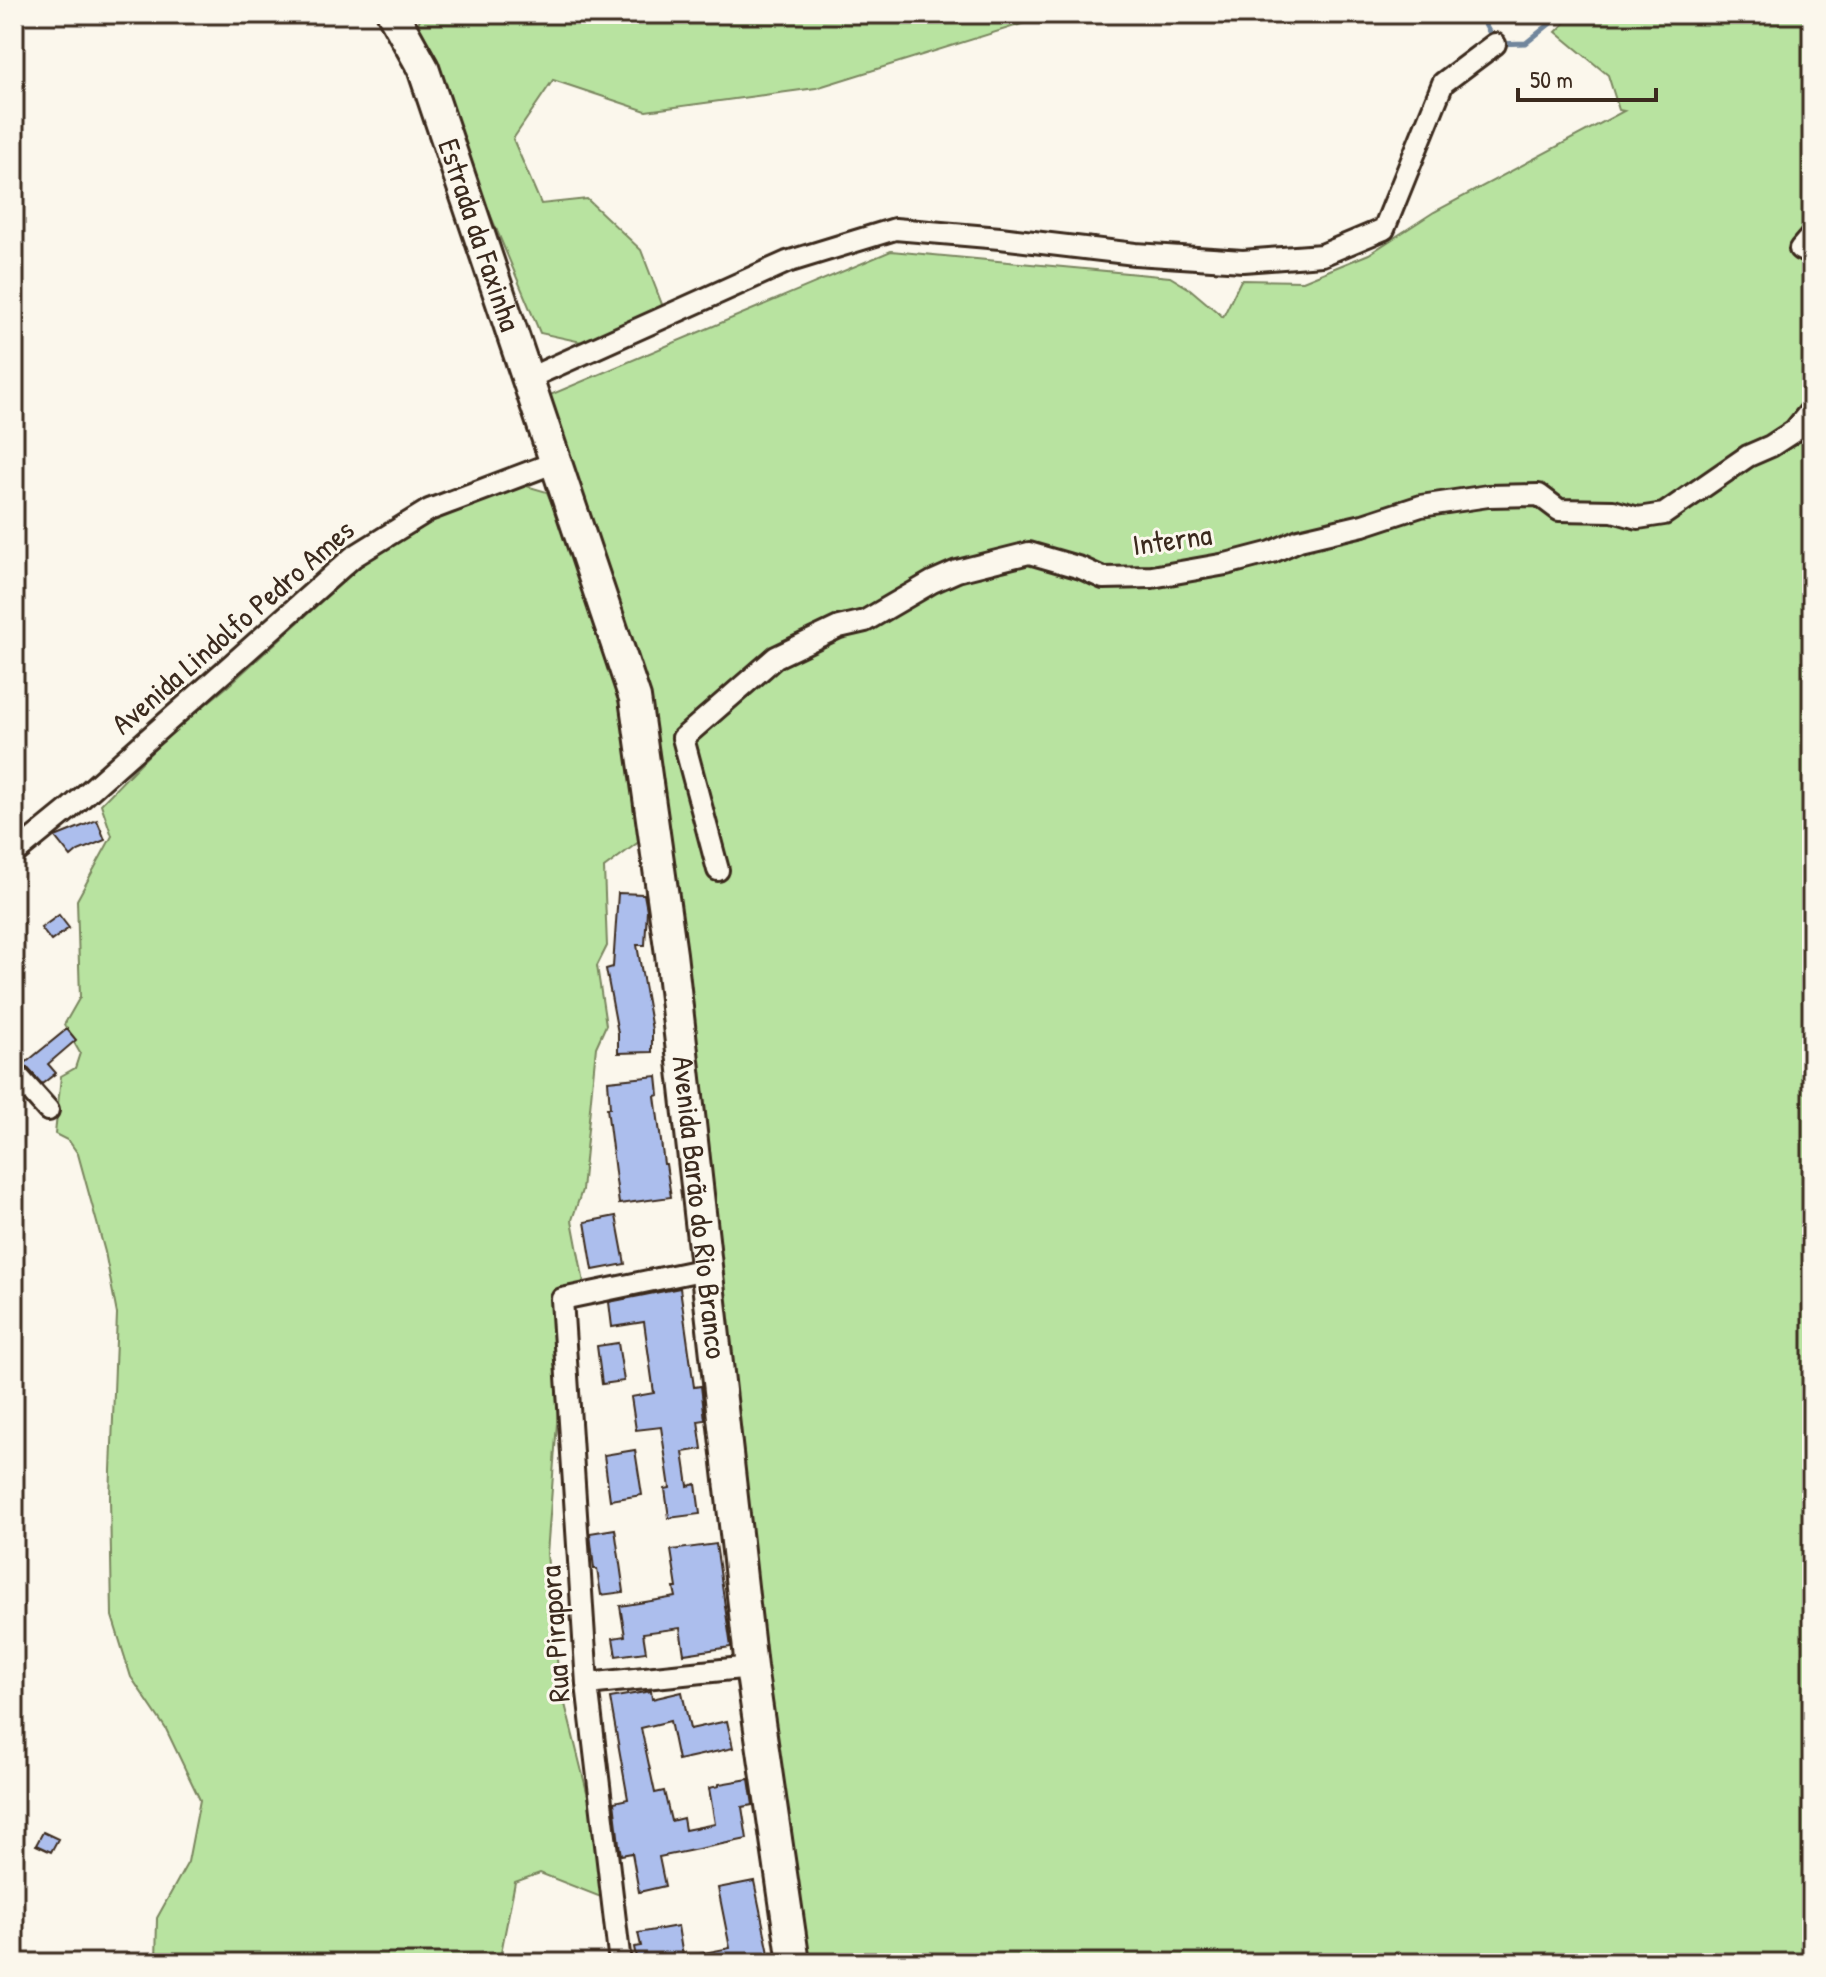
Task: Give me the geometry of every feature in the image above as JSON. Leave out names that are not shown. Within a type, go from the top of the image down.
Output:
[{"type":"street","name":"Estrada da Faxinha","points":[[393,14],[423,68],[556,462]]},
{"type":"street","points":[[529,378],[787,262],[895,229],[1135,254],[1243,261],[1322,255],[1384,229],[1443,83],[1495,44]]},
{"type":"street","points":[[1812,235],[1800,249],[1812,255]]},
{"type":"street","name":"Interna","points":[[718,870],[683,738],[776,657],[839,627],[865,621],[957,571],[1029,553],[1081,568],[1103,578],[1152,577],[1257,556],[1299,540],[1363,525],[1421,506],[1488,496],[1539,495],[1559,510],[1613,511],[1638,518],[1664,514],[1748,456],[1783,439],[1812,409]]},
{"type":"street","name":"Avenida Lindolfo Pedro Ames","points":[[15,850],[68,810],[353,557],[429,510],[556,462]]},
{"type":"street","name":"Avenida Barão do Rio Branco","points":[[556,462],[635,698],[664,895],[751,1667],[794,1963]]},
{"type":"street","points":[[14,1072],[48,1110]]},
{"type":"street","name":"Rua Pirapora","points":[[620,1963],[587,1684],[562,1299],[706,1269]]},
{"type":"street","points":[[587,1684],[751,1667]]},
{"type":"green space","points":[[422,14],[1033,14],[1025,23],[816,88],[646,111],[553,80],[513,139],[541,204],[587,199],[641,250],[663,307],[586,343],[540,333],[414,33]]},
{"type":"green space","points":[[1574,14],[1812,14],[1812,1963],[798,1963],[641,699],[550,395],[891,251],[1170,277],[1190,289],[1223,317],[1241,280],[1303,281],[1369,254],[1434,212],[1624,111],[1619,110],[1608,75],[1556,32]]},
{"type":"green space","points":[[516,483],[547,492],[582,576],[611,662],[631,750],[637,795],[640,841],[604,868],[607,946],[597,966],[606,1025],[596,1047],[582,1190],[572,1220],[585,1288],[552,1296],[561,1370],[547,1554],[559,1680],[595,1824],[620,1872],[611,1901],[540,1873],[515,1882],[499,1963],[156,1963],[157,1918],[188,1862],[200,1800],[166,1729],[131,1677],[112,1616],[110,1497],[117,1314],[105,1252],[78,1154],[69,1141],[55,1134],[61,1076],[75,1068],[80,1053],[64,1025],[80,997],[77,900],[112,836],[101,804],[167,736],[228,686],[386,543],[463,500]]},
{"type":"building","points":[[97,820],[105,840],[71,857],[55,837]]},
{"type":"building","points":[[618,893],[644,894],[647,910],[645,945],[637,945],[652,1030],[652,1052],[618,1053],[618,1033],[606,969],[613,967]]},
{"type":"building","points":[[59,915],[69,928],[51,941],[41,928]]},
{"type":"building","points":[[67,1029],[76,1040],[48,1064],[56,1073],[42,1084],[24,1064]]},
{"type":"building","points":[[657,1076],[659,1095],[655,1096],[671,1197],[619,1204],[607,1108],[610,1108],[608,1081]]},
{"type":"building","points":[[616,1216],[625,1264],[593,1270],[585,1222]]},
{"type":"building","points":[[680,1288],[694,1387],[701,1386],[705,1420],[698,1421],[702,1449],[683,1452],[688,1486],[696,1484],[700,1514],[669,1518],[665,1489],[670,1488],[661,1427],[636,1430],[631,1397],[654,1393],[644,1322],[612,1327],[609,1302]]},
{"type":"building","points":[[618,1343],[624,1381],[602,1384],[597,1346]]},
{"type":"building","points":[[635,1450],[642,1495],[610,1500],[604,1455]]},
{"type":"building","points":[[615,1529],[624,1592],[601,1595],[590,1533]]},
{"type":"building","points":[[716,1544],[731,1647],[684,1654],[680,1628],[643,1633],[646,1652],[616,1656],[613,1638],[625,1636],[620,1606],[676,1597],[671,1550]]},
{"type":"building","points":[[651,1691],[652,1699],[682,1692],[690,1729],[727,1721],[733,1748],[678,1760],[670,1721],[641,1728],[655,1793],[664,1791],[671,1821],[683,1818],[685,1830],[715,1824],[709,1788],[719,1784],[749,1779],[753,1805],[742,1807],[747,1839],[659,1857],[665,1886],[639,1892],[632,1853],[621,1855],[619,1844],[614,1802],[628,1799],[610,1698]]},
{"type":"building","points":[[43,1832],[58,1839],[51,1852],[36,1845]]},
{"type":"building","points":[[754,1881],[771,1963],[689,1963],[688,1956],[730,1948],[718,1888]]},
{"type":"building","points":[[678,1926],[684,1963],[637,1963],[634,1947],[641,1946],[638,1933]]},
{"type":"waterway","points":[[1479,14],[1496,44],[1526,43],[1562,14]]}]
